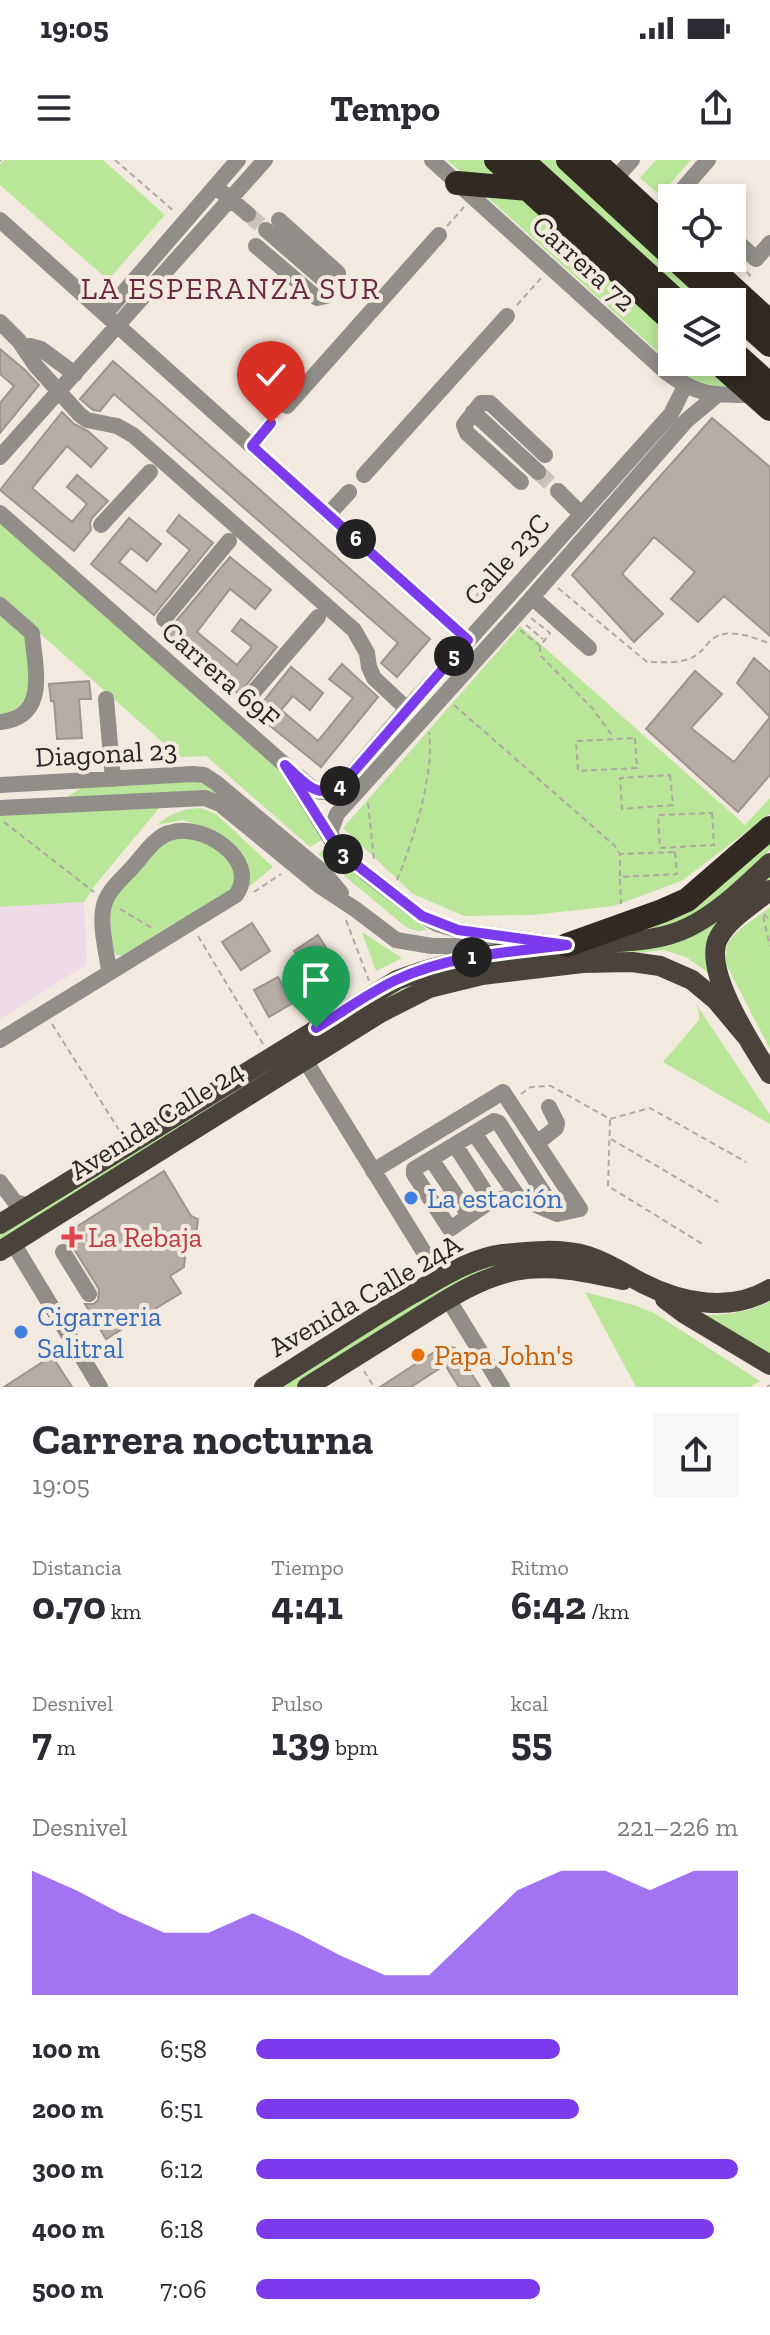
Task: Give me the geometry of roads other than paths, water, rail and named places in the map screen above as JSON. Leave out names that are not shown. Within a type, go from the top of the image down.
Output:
[{"type":"highway","points":[[496,160],[658,308]]},
{"type":"highway","points":[[522,160],[663,288]]},
{"type":"highway","points":[[568,160],[658,243]]},
{"type":"highway","points":[[593,160],[658,220]]},
{"type":"highway","points":[[465,190],[528,189]]},
{"type":"highway","points":[[689,272],[707,288]]},
{"type":"highway","points":[[715,272],[770,322]]},
{"type":"highway","points":[[630,282],[658,290]]},
{"type":"highway","points":[[746,324],[770,345]]},
{"type":"highway","points":[[746,370],[765,396]]},
{"type":"highway","points":[[737,376],[765,396]]},
{"type":"highway","points":[[567,945],[687,900],[765,834]]},
{"type":"main road","name":"Avenida Calle 24","points":[[0,1224],[397,980],[476,956],[656,938],[688,928],[730,900],[770,863]]},
{"type":"main road","points":[[770,890],[729,925],[716,944],[716,967],[747,1037],[770,1074]]},
{"type":"main road","name":"Avenida Calle 24","points":[[6,1247],[391,1007],[429,988],[504,971],[614,961],[660,966],[688,978],[716,1000],[747,1037]]},
{"type":"main road","name":"Avenida Calle 24A","points":[[264,1387],[440,1278],[498,1254],[584,1254],[604,1261],[645,1284]]},
{"type":"main road","name":"Avenida Calle 24A","points":[[307,1387],[448,1299],[477,1283],[514,1271],[569,1269],[645,1284]]},
{"type":"main road","points":[[645,1284],[672,1295],[718,1304],[749,1299],[770,1289]]},
{"type":"main road","points":[[645,1284],[685,1314],[770,1365]]},
{"type":"street","points":[[105,314],[238,160]]},
{"type":"street","points":[[0,457],[265,160]]},
{"type":"street","name":"Carrera 72","points":[[432,160],[685,386],[717,395],[765,396]]},
{"type":"street","points":[[614,180],[632,160]]},
{"type":"street","points":[[687,184],[708,160]]},
{"type":"street","points":[[215,186],[248,214]]},
{"type":"street","points":[[0,220],[468,640]]},
{"type":"street","points":[[256,246],[317,298],[324,298],[339,282],[338,273],[272,225]]},
{"type":"street","points":[[287,406],[439,235]]},
{"type":"street","points":[[746,250],[756,259],[770,243]]},
{"type":"street","points":[[364,475],[507,316]]},
{"type":"street","points":[[0,322],[80,415],[87,420],[117,426],[133,435],[354,630],[367,653],[374,678],[407,709]]},
{"type":"street","points":[[30,346],[41,349],[75,374]]},
{"type":"street","name":"Calle 23C","points":[[285,765],[321,793],[343,784],[671,414],[685,386]]},
{"type":"street","name":"Calle 23C","points":[[332,839],[334,818],[687,420],[717,395]]},
{"type":"street","points":[[521,482],[467,433],[464,425],[481,403],[490,403],[545,455]]},
{"type":"street","points":[[473,412],[538,472]]},
{"type":"street","points":[[80,415],[93,413],[117,417]]},
{"type":"street","points":[[252,446],[271,423]]},
{"type":"street","points":[[101,525],[150,472]]},
{"type":"street","points":[[558,491],[581,514]]},
{"type":"street","points":[[328,515],[349,492]]},
{"type":"street","name":"Carrera 69F","points":[[0,513],[285,765],[340,852],[383,887],[437,924],[458,930],[567,945]]},
{"type":"street","points":[[164,619],[229,541]]},
{"type":"street","points":[[532,597],[589,648]]},
{"type":"street","points":[[0,605],[32,633],[36,692],[29,709],[9,721]]},
{"type":"street","points":[[250,696],[318,617]]},
{"type":"street","points":[[369,639],[374,654],[374,678]]},
{"type":"street","points":[[106,699],[113,779]]},
{"type":"street","name":"Diagonal 23","points":[[0,785],[193,774],[209,777],[325,874],[350,915]]},
{"type":"street","points":[[42,805],[83,780]]},
{"type":"street","name":"Diagonal 23","points":[[0,808],[205,798],[220,804],[320,886],[350,915],[396,940],[417,945],[567,945]]},
{"type":"street","points":[[0,1040],[166,937],[237,899],[243,883],[242,868],[232,854],[201,833],[172,831],[161,836],[105,900],[102,913],[109,971]]},
{"type":"street","points":[[305,1060],[440,1278]]},
{"type":"street","points":[[373,1171],[503,1092],[580,1209],[557,1214],[519,1198],[505,1198],[491,1201],[450,1229],[414,1174],[414,1169],[494,1121],[512,1141],[557,1214]]},
{"type":"street","points":[[512,1141],[556,1128],[557,1123],[549,1107]]},
{"type":"street","points":[[474,1133],[519,1198]]},
{"type":"street","points":[[455,1145],[491,1201]]},
{"type":"street","points":[[431,1159],[469,1215]]},
{"type":"street","points":[[0,1182],[15,1202],[29,1206]]},
{"type":"street","points":[[6,1247],[100,1387]]},
{"type":"street","points":[[63,1252],[89,1294]]},
{"type":"street","points":[[448,1299],[502,1387]]},
{"type":"tunnel","points":[[248,214],[266,230]]},
{"type":"tunnel","points":[[538,472],[558,491]]},
{"type":"place","name":"La estación","points":[[411,1198]]},
{"type":"place","name":"La Rebaja","points":[[72,1237]]},
{"type":"place","name":"Cigarreria Salitral","points":[[21,1332]]},
{"type":"place","name":"Papa John's","points":[[418,1355]]},
{"type":"district","name":"LA ESPERANZA SUR","points":[[231,289]]}]
